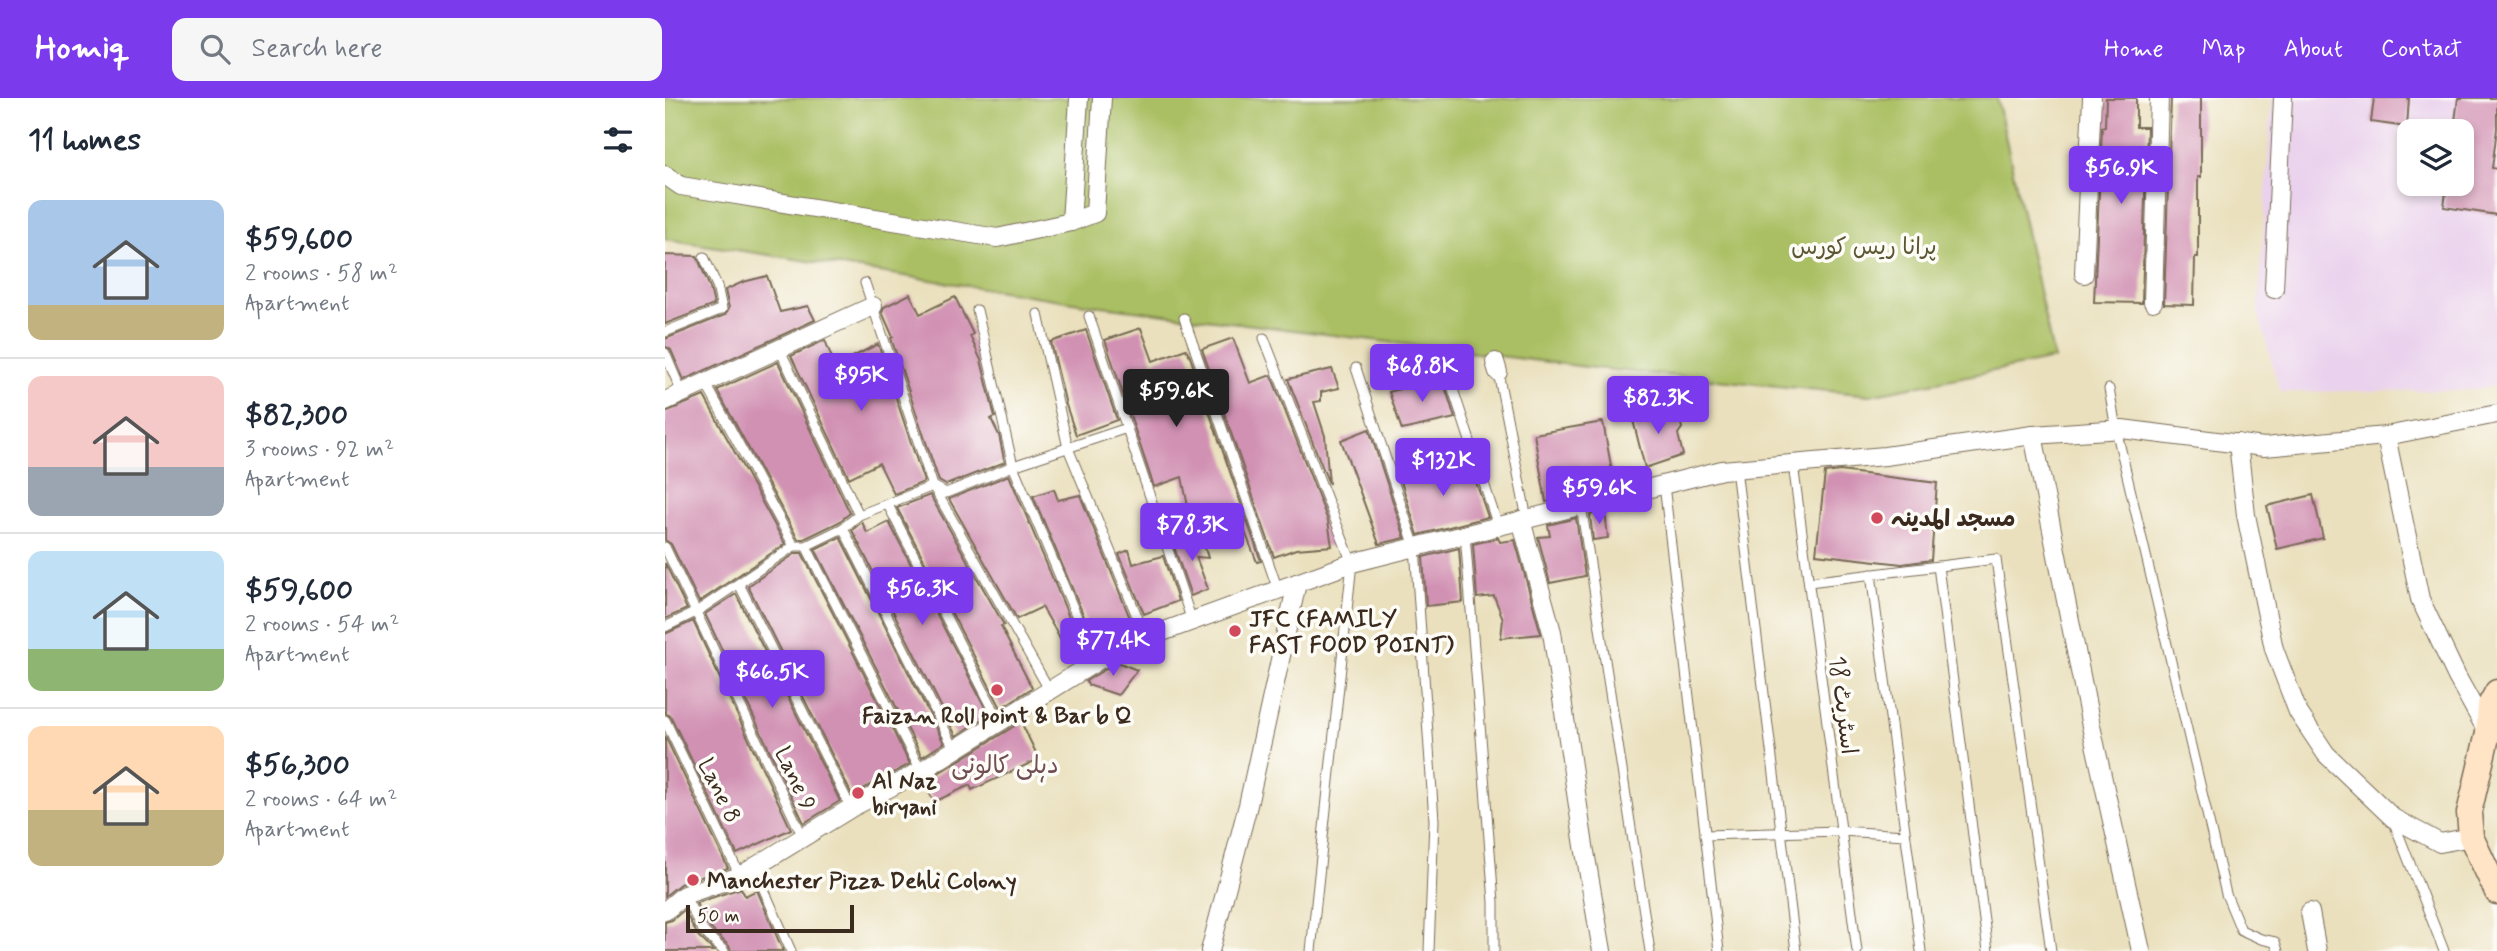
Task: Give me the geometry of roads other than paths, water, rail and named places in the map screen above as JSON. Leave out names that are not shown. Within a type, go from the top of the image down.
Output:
[{"type":"street","points":[[1071,222],[1079,98]]},
{"type":"street","points":[[665,175],[681,186],[997,239],[1071,222],[1095,213],[1102,98]]},
{"type":"street","points":[[2084,274],[2092,98]]},
{"type":"street","points":[[2153,302],[2159,98]]},
{"type":"street","points":[[2274,289],[2283,98]]},
{"type":"street","points":[[665,401],[873,306]]},
{"type":"street","points":[[671,902],[747,872],[851,808],[921,771],[1118,648],[1352,563],[1722,470],[1885,456],[2033,435],[2116,429],[2264,447],[2386,436],[2497,414]]},
{"type":"street","points":[[2033,435],[2091,726],[2141,951]]},
{"type":"street","points":[[2386,436],[2420,599],[2457,677],[2492,733]]},
{"type":"street","points":[[2238,443],[2246,515],[2274,649],[2298,712],[2326,754],[2393,818],[2440,843],[2471,837]]},
{"type":"street","points":[[1524,520],[1552,632],[1602,951]]},
{"type":"street","points":[[1210,951],[1248,805],[1297,583]]},
{"type":"street","points":[[2497,692],[2490,705],[2492,733],[2469,813],[2471,837],[2497,892]]},
{"type":"street","points":[[2310,912],[2317,951]]},
{"type":"lane","points":[[665,332],[722,309],[717,286],[705,257]]},
{"type":"lane","points":[[866,283],[933,486],[1050,691]]},
{"type":"lane","points":[[977,310],[1013,466],[1096,662]]},
{"type":"lane","points":[[1038,314],[1067,448],[1146,638]]},
{"type":"lane","points":[[1089,316],[1192,621]]},
{"type":"lane","points":[[1184,318],[1278,590]]},
{"type":"lane","points":[[1264,338],[1352,563],[1311,951]]},
{"type":"lane","points":[[779,348],[859,515]]},
{"type":"lane","points":[[665,353],[682,393]]},
{"type":"lane","points":[[1497,367],[1524,520]]},
{"type":"lane","points":[[1356,368],[1415,547],[1434,820],[1429,951]]},
{"type":"lane","points":[[1449,377],[1498,526]]},
{"type":"lane","points":[[705,382],[794,546]]},
{"type":"lane","points":[[2109,389],[2116,429],[2225,894],[2241,930],[2275,942],[2278,951]]},
{"type":"lane","points":[[933,486],[946,493],[1013,466],[1127,428]]},
{"type":"lane","name":"اسٹریٹ 18","points":[[1793,464],[1857,951]]},
{"type":"lane","points":[[1736,469],[1795,951]]},
{"type":"lane","points":[[1664,485],[1719,951]]},
{"type":"lane","points":[[665,627],[696,612],[794,546],[806,546],[843,528],[859,515],[933,486]]},
{"type":"lane","points":[[888,505],[1000,722]]},
{"type":"lane","points":[[1581,505],[1650,951]]},
{"type":"lane","points":[[843,528],[955,750]]},
{"type":"lane","points":[[1465,534],[1494,902],[1494,951]]},
{"type":"lane","points":[[806,546],[921,771]]},
{"type":"lane","name":"Lane 9","points":[[665,547],[803,837]]},
{"type":"lane","points":[[1809,582],[1996,559],[2050,951]]},
{"type":"lane","points":[[1938,566],[1988,951]]},
{"type":"lane","points":[[1871,574],[1921,951]]},
{"type":"lane","points":[[739,584],[851,808]]},
{"type":"lane","name":"Lane 8","points":[[665,720],[791,951]]},
{"type":"lane","points":[[2393,818],[2444,951]]},
{"type":"lane","points":[[1705,835],[1841,831],[1905,835]]},
{"type":"lane","points":[[671,902],[724,951]]},
{"type":"place","name":"مسجد المدینہ","points":[[1877,518]]},
{"type":"place","name":"JFC (FAMILY FAST FOOD POINT)","points":[[1235,631]]},
{"type":"place","name":"Faizan Roll point & Bar b Q","points":[[997,690]]},
{"type":"place","name":"Al Naz biryani","points":[[858,793]]},
{"type":"place","name":"Manchester Pizza Dehli Colony","points":[[693,880]]},
{"type":"district","name":"دہلی کالونی","points":[[1005,765]]},
{"type":"park label","name":"پرانا ریس کورس","points":[[1864,246]]}]
